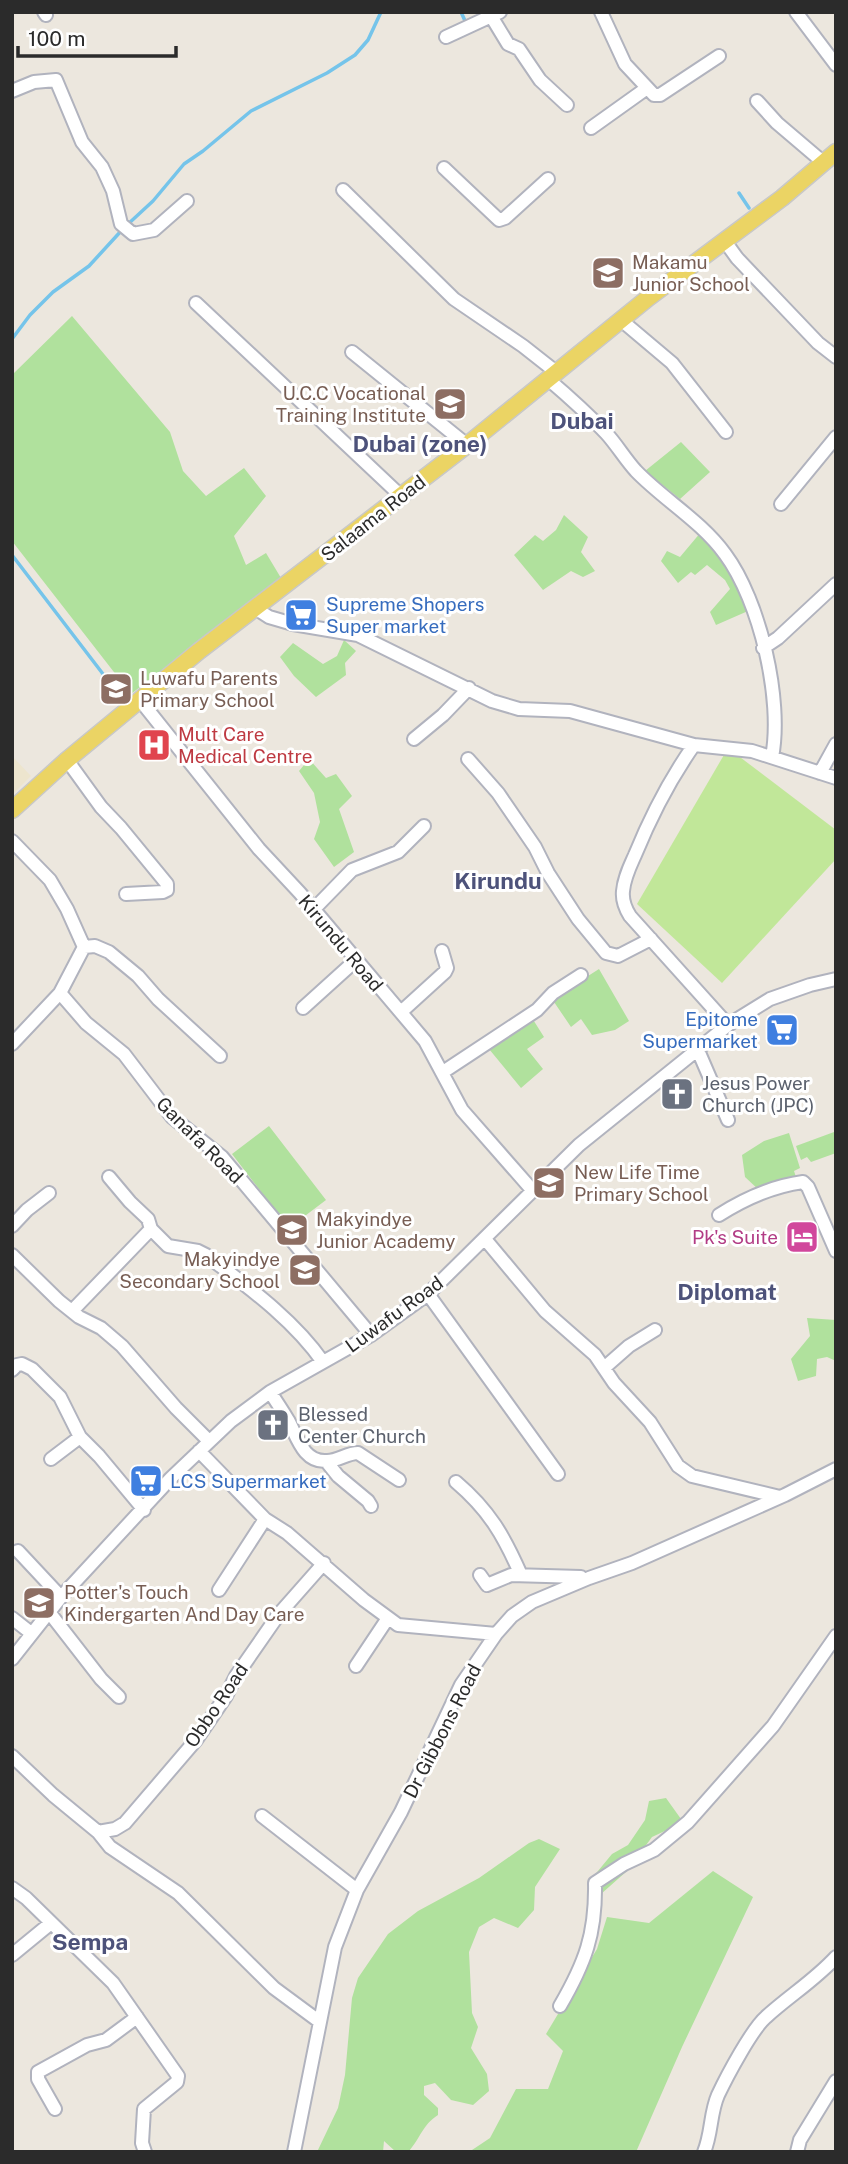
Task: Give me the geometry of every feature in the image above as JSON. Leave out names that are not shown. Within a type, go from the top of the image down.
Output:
[{"type":"main road","name":"Salaama Road","points":[[12,810],[67,760],[255,608],[467,445],[621,320],[723,240],[782,198],[832,156]]},
{"type":"street","points":[[601,12],[625,64],[654,95],[660,95],[719,56]]},
{"type":"street","points":[[796,12],[836,65]]},
{"type":"street","points":[[446,37],[495,14],[508,44],[519,49],[540,80],[567,105]]},
{"type":"street","points":[[12,91],[34,82],[56,80],[82,142],[102,167],[113,191],[121,225],[133,234],[153,230],[187,201]]},
{"type":"street","points":[[590,128],[647,88]]},
{"type":"street","points":[[757,101],[777,123],[832,156]]},
{"type":"street","points":[[444,169],[499,220],[505,218],[548,179]]},
{"type":"street","points":[[343,190],[454,299],[523,346],[595,421],[638,473],[725,552],[740,577],[763,648],[776,707],[776,735],[772,757]]},
{"type":"street","points":[[723,240],[818,343],[836,357]]},
{"type":"street","points":[[197,303],[401,496]]},
{"type":"street","points":[[621,320],[672,363],[726,432]]},
{"type":"street","points":[[352,352],[467,445]]},
{"type":"street","points":[[781,504],[836,436]]},
{"type":"street","points":[[763,648],[778,638],[836,584]]},
{"type":"street","points":[[255,608],[269,617],[293,624],[358,635],[492,701],[508,706],[570,711],[694,745],[752,751],[836,778]]},
{"type":"street","points":[[414,738],[443,715],[469,688]]},
{"type":"street","name":"Kirundu Road","points":[[140,700],[260,849],[425,1041],[462,1110],[533,1191]]},
{"type":"street","points":[[820,773],[836,744]]},
{"type":"street","points":[[694,745],[659,801],[628,870],[623,888],[626,910],[728,1025]]},
{"type":"street","points":[[468,759],[498,793],[535,847],[548,873],[578,919],[606,953],[618,956],[651,939]]},
{"type":"street","points":[[67,760],[100,807],[131,839],[167,884],[167,890],[163,892],[126,894]]},
{"type":"street","points":[[314,909],[352,870],[398,852],[424,827]]},
{"type":"street","points":[[12,841],[50,880],[84,947]]},
{"type":"street","points":[[84,947],[95,946],[109,951],[220,1056]]},
{"type":"street","points":[[12,1044],[60,993],[84,947]]},
{"type":"street","points":[[401,1012],[445,972],[447,968],[442,951]]},
{"type":"street","points":[[303,1008],[355,961]]},
{"type":"street","points":[[443,1072],[527,1017],[553,993],[581,975]]},
{"type":"street","name":"Luwafu Road","points":[[12,1659],[61,1597],[171,1478],[209,1441],[270,1392],[371,1335],[428,1294],[579,1145],[728,1025],[771,999],[836,979]]},
{"type":"street","name":"Ganafa Road","points":[[60,993],[86,1023],[124,1054],[172,1117],[222,1157],[371,1335]]},
{"type":"street","points":[[697,1048],[728,1120]]},
{"type":"street","points":[[109,1177],[148,1219],[151,1229],[168,1246],[206,1255],[258,1295],[303,1337],[323,1362]]},
{"type":"street","points":[[719,1215],[763,1193],[803,1182],[808,1187],[836,1251]]},
{"type":"street","points":[[12,1226],[27,1210],[50,1194]]},
{"type":"street","points":[[72,1311],[151,1229]]},
{"type":"street","points":[[485,1239],[545,1311],[595,1355],[614,1383],[650,1422],[683,1471],[692,1476],[780,1497]]},
{"type":"street","points":[[12,1255],[72,1311],[101,1328],[122,1346],[209,1441]]},
{"type":"street","points":[[428,1294],[558,1474]]},
{"type":"street","points":[[604,1368],[629,1346],[655,1330]]},
{"type":"street","points":[[12,1354],[17,1367],[32,1369],[60,1397],[80,1437],[144,1510]]},
{"type":"street","points":[[270,1392],[300,1446],[318,1460],[326,1461],[358,1453],[399,1480]]},
{"type":"street","points":[[51,1459],[80,1437]]},
{"type":"street","points":[[199,1451],[265,1520],[287,1533],[398,1625],[496,1634]]},
{"type":"street","points":[[326,1461],[338,1476],[371,1506]]},
{"type":"street","name":"Dr Gibbons Road","points":[[294,2152],[335,1947],[357,1890],[401,1812],[461,1685],[496,1634],[512,1616],[532,1602],[589,1577],[632,1563],[836,1469]]},
{"type":"street","points":[[456,1482],[479,1502],[498,1528],[521,1575]]},
{"type":"street","points":[[219,1590],[265,1520]]},
{"type":"street","points":[[18,1551],[61,1597]]},
{"type":"street","name":"Obbo Road","points":[[98,1832],[115,1829],[125,1823],[196,1740],[279,1614],[324,1563]]},
{"type":"street","points":[[480,1575],[487,1585],[511,1575],[589,1577]]},
{"type":"street","points":[[49,1612],[101,1679],[119,1697]]},
{"type":"street","points":[[12,1618],[31,1633]]},
{"type":"street","points":[[356,1666],[388,1618]]},
{"type":"street","points":[[560,2006],[577,1977],[589,1944],[596,1914],[595,1883],[624,1864],[654,1850],[688,1822],[773,1726],[836,1636]]},
{"type":"street","points":[[12,1756],[98,1832],[110,1847],[178,1892],[266,1980],[292,2003],[320,2022]]},
{"type":"street","points":[[262,1816],[357,1890]]},
{"type":"street","points":[[12,1888],[26,1898],[113,1983],[179,2079],[144,2109],[142,2143],[145,2152]]},
{"type":"street","points":[[12,1955],[51,1923]]},
{"type":"street","points":[[704,2152],[709,2140],[717,2097],[730,2071],[764,2018],[836,1957]]},
{"type":"street","points":[[54,2109],[38,2079],[38,2072],[87,2045],[106,2040],[137,2017]]},
{"type":"street","points":[[797,2152],[800,2140],[835,2085]]},
{"type":"shaded area","points":[[12,756],[31,776],[12,795]]},
{"type":"green space","points":[[72,316],[170,432],[183,471],[206,496],[244,468],[266,496],[234,536],[246,565],[266,553],[281,578],[131,694],[12,541],[12,375]]},
{"type":"green space","points":[[681,442],[710,472],[680,499],[645,471]]},
{"type":"green space","points":[[564,515],[588,537],[581,552],[595,571],[583,577],[571,571],[543,590],[514,555],[535,535],[543,541],[556,530]]},
{"type":"green space","points":[[701,532],[723,555],[748,611],[716,625],[710,612],[730,589],[725,580],[707,565],[695,575],[691,572],[678,583],[661,561],[667,551],[680,557]]},
{"type":"green space","points":[[344,640],[356,651],[345,663],[346,675],[316,697],[294,676],[280,657],[293,643],[323,664],[337,656]]},
{"type":"green space","points":[[728,748],[836,830],[836,859],[722,983],[637,904]]},
{"type":"green space","points":[[309,759],[326,778],[336,774],[352,796],[339,809],[354,852],[334,867],[314,839],[320,822],[314,793],[299,771]]},
{"type":"green space","points":[[599,969],[629,1021],[615,1030],[592,1035],[581,1019],[571,1027],[552,999]]},
{"type":"green space","points":[[532,1018],[544,1037],[527,1049],[543,1069],[521,1088],[489,1049],[512,1032],[522,1029],[522,1024]]},
{"type":"green space","points":[[269,1126],[326,1200],[289,1228],[232,1154]]},
{"type":"green space","points":[[834,1132],[836,1153],[811,1162],[807,1157],[801,1160],[796,1146]]},
{"type":"green space","points":[[789,1133],[800,1168],[794,1171],[797,1180],[760,1191],[745,1177],[742,1155],[764,1141]]},
{"type":"green space","points":[[807,1318],[836,1320],[836,1361],[827,1357],[817,1359],[816,1376],[798,1381],[791,1359],[810,1336]]},
{"type":"green space","points":[[666,1798],[681,1819],[652,1837],[627,1871],[601,1894],[593,1877],[612,1854],[628,1845],[645,1820],[649,1801]]},
{"type":"green space","points":[[539,1839],[560,1849],[535,1887],[534,1910],[518,1928],[494,1918],[479,1927],[469,1952],[472,2013],[478,2027],[471,2048],[487,2074],[489,2091],[473,2105],[451,2100],[435,2083],[424,2086],[424,2095],[438,2108],[438,2115],[428,2123],[408,2152],[396,2152],[384,2141],[383,2152],[317,2152],[338,2108],[345,2075],[352,1998],[358,1978],[388,1934],[418,1911],[479,1878]]},
{"type":"green space","points":[[713,1871],[753,1897],[636,2152],[469,2152],[490,2138],[516,2089],[548,2089],[563,2051],[546,2034],[597,1949],[607,1917],[649,1923]]},
{"type":"waterway","points":[[127,225],[153,201],[184,164],[251,111],[327,73],[355,55],[368,40],[381,12]]},
{"type":"waterway","points":[[461,12],[466,23]]},
{"type":"waterway","points":[[739,193],[749,208]]},
{"type":"waterway","points":[[12,339],[30,315],[53,292],[89,266],[122,230]]},
{"type":"waterway","points":[[12,555],[116,691],[131,701]]},
{"type":"place","name":"Makamu Junior School","points":[[608,273]]},
{"type":"place","name":"U.C.C Vocational Training Institute","points":[[450,404]]},
{"type":"place","name":"Supreme Shopers Super market","points":[[301,615]]},
{"type":"place","name":"Luwafu Parents Primary School","points":[[116,689]]},
{"type":"place","name":"Mult Care Medical Centre","points":[[154,745]]},
{"type":"place","name":"Epitome Supermarket","points":[[782,1030]]},
{"type":"place","name":"Jesus Power Church (JPC)","points":[[677,1094]]},
{"type":"place","name":"New Life Time Primary School","points":[[549,1183]]},
{"type":"place","name":"Makyindye Junior Academy","points":[[292,1230]]},
{"type":"place","name":"Pk's Suite","points":[[802,1237]]},
{"type":"place","name":"Makyindye Secondary School","points":[[305,1270]]},
{"type":"place","name":"Blessed Center Church","points":[[273,1425]]},
{"type":"place","name":"LCS Supermarket","points":[[146,1481]]},
{"type":"place","name":"Potter's Touch Kindergarten And Day Care","points":[[39,1603]]},
{"type":"district","name":"Dubai","points":[[582,420]]},
{"type":"district","name":"Dubai (zone)","points":[[420,443]]},
{"type":"district","name":"Kirundu","points":[[498,880]]},
{"type":"district","name":"Diplomat","points":[[727,1291]]},
{"type":"district","name":"Sempa","points":[[90,1941]]}]
